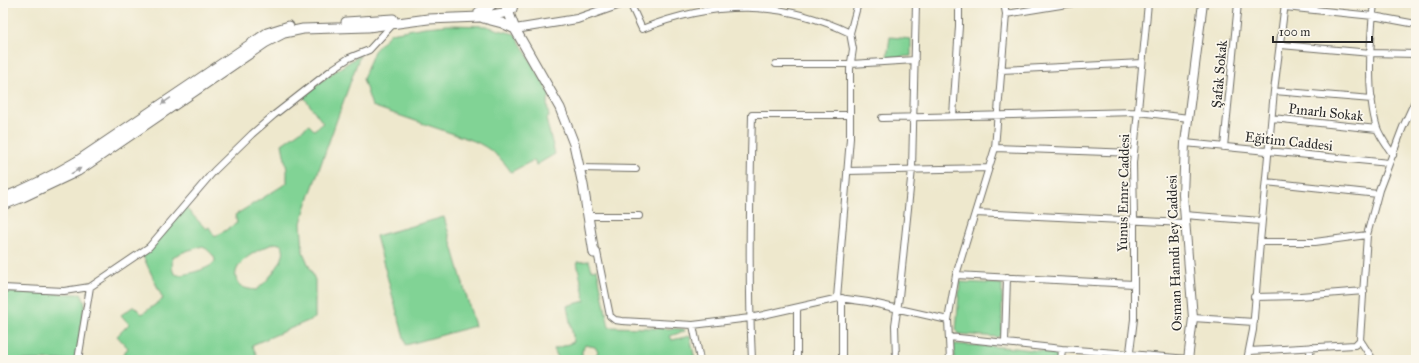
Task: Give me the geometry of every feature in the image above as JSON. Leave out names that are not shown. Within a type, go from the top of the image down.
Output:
[{"type":"main road","points":[[479,14],[494,3]]},
{"type":"main road","points":[[3,205],[78,171],[265,43],[284,34],[303,29],[348,28],[479,14],[510,7],[518,29],[560,108],[574,144],[581,168],[591,216],[595,252]]},
{"type":"main road","points":[[479,14],[518,29]]},
{"type":"main road","points":[[3,198],[46,180],[76,162],[267,33],[308,22],[394,22]]},
{"type":"main road","points":[[581,168],[595,252]]},
{"type":"street","points":[[518,29],[577,19],[623,3]]},
{"type":"street","points":[[630,3],[642,29],[714,6],[758,4],[792,8],[806,12],[837,25],[850,33]]},
{"type":"street","points":[[842,360],[839,298],[850,138],[849,115],[853,49],[850,33],[858,3]]},
{"type":"street","points":[[896,360],[895,325],[912,169],[916,3]]},
{"type":"street","points":[[952,116],[959,26],[959,3]]},
{"type":"street","points":[[950,360],[948,320],[956,275],[996,148],[1006,14],[1004,3]]},
{"type":"street","points":[[1006,14],[1074,3]]},
{"type":"street","name":"Yunus Emre Caddesi","points":[[1130,357],[1133,331],[1134,284],[1133,163],[1148,3]]},
{"type":"street","name":"Osman Hamdi Bey Caddesi","points":[[1188,360],[1193,318],[1182,195],[1185,143],[1203,3]]},
{"type":"street","name":"Şafak Sokak","points":[[1224,147],[1238,3]]},
{"type":"street","points":[[1374,3],[1371,53],[1372,99],[1378,129],[1393,155]]},
{"type":"street","points":[[1247,360],[1254,322],[1254,297],[1261,221],[1274,91],[1285,5],[1373,16],[1416,24]]},
{"type":"street","points":[[3,288],[64,291],[90,287],[149,247],[214,171],[257,129],[334,68],[349,58],[369,50],[394,22]]},
{"type":"street","points":[[1281,45],[1371,53],[1416,54]]},
{"type":"street","points":[[776,64],[851,64],[915,60]]},
{"type":"street","points":[[1001,70],[1142,63]]},
{"type":"street","points":[[1274,91],[1372,99]]},
{"type":"street","points":[[1373,360],[1360,340],[1368,235],[1378,194],[1416,99]]},
{"type":"street","points":[[882,118],[1138,112],[1188,118]]},
{"type":"street","points":[[752,360],[749,217],[752,115],[849,115]]},
{"type":"street","name":"Pınarlı Sokak","points":[[1272,118],[1378,129]]},
{"type":"street","name":"Eğitim Caddesi","points":[[1185,143],[1390,163]]},
{"type":"street","points":[[996,148],[1134,153]]},
{"type":"street","points":[[581,168],[636,169]]},
{"type":"street","points":[[848,171],[989,168]]},
{"type":"street","points":[[1266,182],[1378,194]]},
{"type":"street","points":[[975,213],[1134,220],[1185,219],[1261,221]]},
{"type":"street","points":[[591,216],[639,216]]},
{"type":"street","points":[[1260,242],[1315,242],[1368,235]]},
{"type":"street","points":[[595,252],[610,316],[615,320],[693,325],[750,318],[839,298],[868,302],[948,320]]},
{"type":"street","points":[[956,275],[1134,284]]},
{"type":"street","points":[[1005,342],[1007,277]]},
{"type":"street","points":[[78,360],[90,287]]},
{"type":"street","points":[[1254,297],[1300,296],[1364,291]]},
{"type":"street","points":[[797,308],[797,360]]},
{"type":"street","points":[[1193,318],[1254,322]]},
{"type":"street","points":[[693,325],[700,360]]},
{"type":"street","points":[[949,337],[1130,357],[1188,360]]},
{"type":"street","points":[[1249,351],[1355,345],[1360,340]]},
{"type":"street","points":[[1308,360],[1312,347]]},
{"type":"street","points":[[1061,360],[1062,349]]},
{"type":"green space","points":[[447,25],[486,26],[515,34],[550,95],[547,103],[549,117],[546,119],[555,154],[536,165],[534,160],[511,172],[504,162],[495,154],[474,141],[372,106],[363,79],[374,51],[391,33]]},
{"type":"green space","points":[[890,37],[911,39],[911,56],[887,58]]},
{"type":"green space","points":[[360,55],[301,223],[303,252],[315,280],[315,318],[252,345],[259,360],[121,360],[120,358],[128,348],[117,336],[129,324],[121,315],[134,306],[142,314],[163,299],[142,254],[185,207],[206,229],[209,227],[215,237],[237,223],[235,215],[287,183],[287,170],[282,144],[309,125],[314,130],[323,123],[303,96],[328,76]],"holes":[[[276,243],[282,245],[283,254],[282,259],[272,274],[256,290],[241,286],[237,281],[236,272],[243,261],[257,251]],[[203,246],[213,256],[215,260],[214,263],[210,266],[187,274],[179,275],[174,273],[172,257]]]},
{"type":"green space","points":[[444,217],[475,326],[406,345],[376,236]]},
{"type":"green space","points":[[589,261],[592,270],[597,269],[609,327],[684,329],[685,331],[670,336],[672,340],[690,336],[695,360],[592,360],[598,352],[595,347],[585,345],[582,351],[582,360],[559,360],[554,349],[574,342],[567,306],[585,301],[577,262]]},
{"type":"green space","points":[[960,282],[1002,284],[1002,334],[998,337],[959,334],[956,331]]},
{"type":"green space","points":[[3,292],[81,294],[85,302],[76,360],[3,360]]},
{"type":"green space","points":[[954,344],[1015,348],[1057,353],[1057,360],[955,360]]}]
